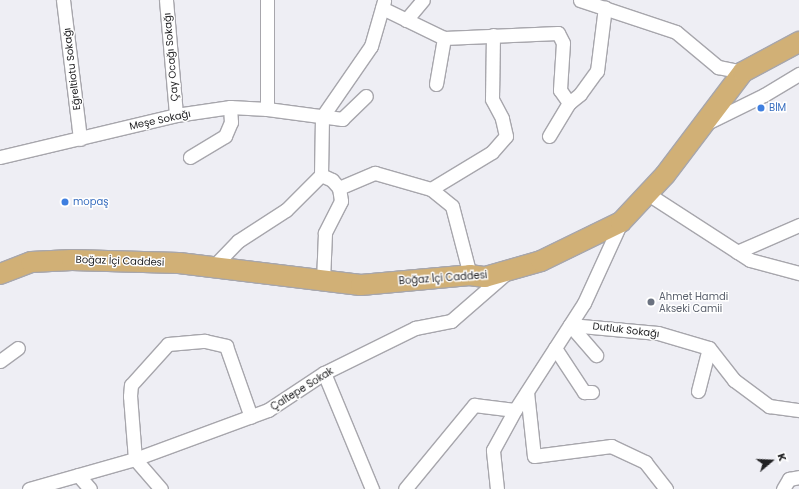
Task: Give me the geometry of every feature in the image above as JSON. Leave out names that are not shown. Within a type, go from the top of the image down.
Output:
[{"type":"main road","name":"Boğaz İçi Caddesi","points":[[0,274],[31,262],[72,260],[179,263],[361,285],[470,275],[485,277],[541,262],[621,222],[648,194],[743,72],[799,42]]},
{"type":"street","name":"Eğreltiotu Sokağı","points":[[63,0],[80,139]]},
{"type":"street","name":"Çay Ocağı Sokağı","points":[[166,0],[176,115]]},
{"type":"street","points":[[267,0],[268,109]]},
{"type":"street","points":[[406,20],[423,0]]},
{"type":"street","points":[[580,0],[606,7],[676,32],[718,68],[743,72]]},
{"type":"street","points":[[213,267],[238,241],[286,210],[321,175],[322,117],[371,46],[383,4],[406,20],[444,38],[558,33],[563,43],[560,90],[569,103]]},
{"type":"street","points":[[549,136],[569,103],[580,94],[597,71],[606,7]]},
{"type":"street","points":[[431,189],[492,152],[506,136],[502,118],[492,99],[493,35]]},
{"type":"street","points":[[436,84],[444,38]]},
{"type":"street","points":[[702,126],[764,95],[799,74]]},
{"type":"street","name":"Meşe Sokağı","points":[[0,157],[176,115],[230,107],[268,109],[342,119],[366,96]]},
{"type":"street","points":[[190,157],[225,136],[231,122],[230,107]]},
{"type":"street","points":[[339,188],[375,173],[431,189],[452,206],[470,275]]},
{"type":"street","points":[[321,175],[332,180],[339,188],[341,201],[325,233],[323,280]]},
{"type":"street","points":[[648,194],[750,260],[799,273]]},
{"type":"street","points":[[497,489],[493,450],[515,410],[584,303],[621,222]]},
{"type":"street","points":[[737,252],[799,225]]},
{"type":"street","name":"Çaltepe Sokak","points":[[29,489],[135,459],[268,410],[324,373],[415,328],[451,321],[510,270]]},
{"type":"street","points":[[570,325],[596,355]]},
{"type":"street","name":"Dutluk Sokağı","points":[[570,325],[658,333],[709,348]]},
{"type":"street","points":[[161,489],[135,459],[130,425],[131,385],[168,344],[205,341],[226,346],[251,417]]},
{"type":"street","points":[[0,361],[18,348]]},
{"type":"street","points":[[555,348],[584,392],[592,392]]},
{"type":"street","points":[[698,391],[709,348]]},
{"type":"street","points":[[709,348],[734,380],[769,406],[799,410]]},
{"type":"street","points":[[324,373],[372,489]]},
{"type":"street","points":[[527,392],[534,456],[611,446],[645,462],[666,489]]},
{"type":"street","points":[[405,489],[474,405],[515,410]]},
{"type":"street","points":[[78,475],[90,489]]},
{"type":"street","points":[[783,489],[789,479],[799,477]]},
{"type":"place","name":"BİM","points":[[761,108]]},
{"type":"place","name":"mopaş","points":[[65,202]]},
{"type":"place","name":"Ahmet Hamdi Akseki Camii","points":[[651,302]]}]
